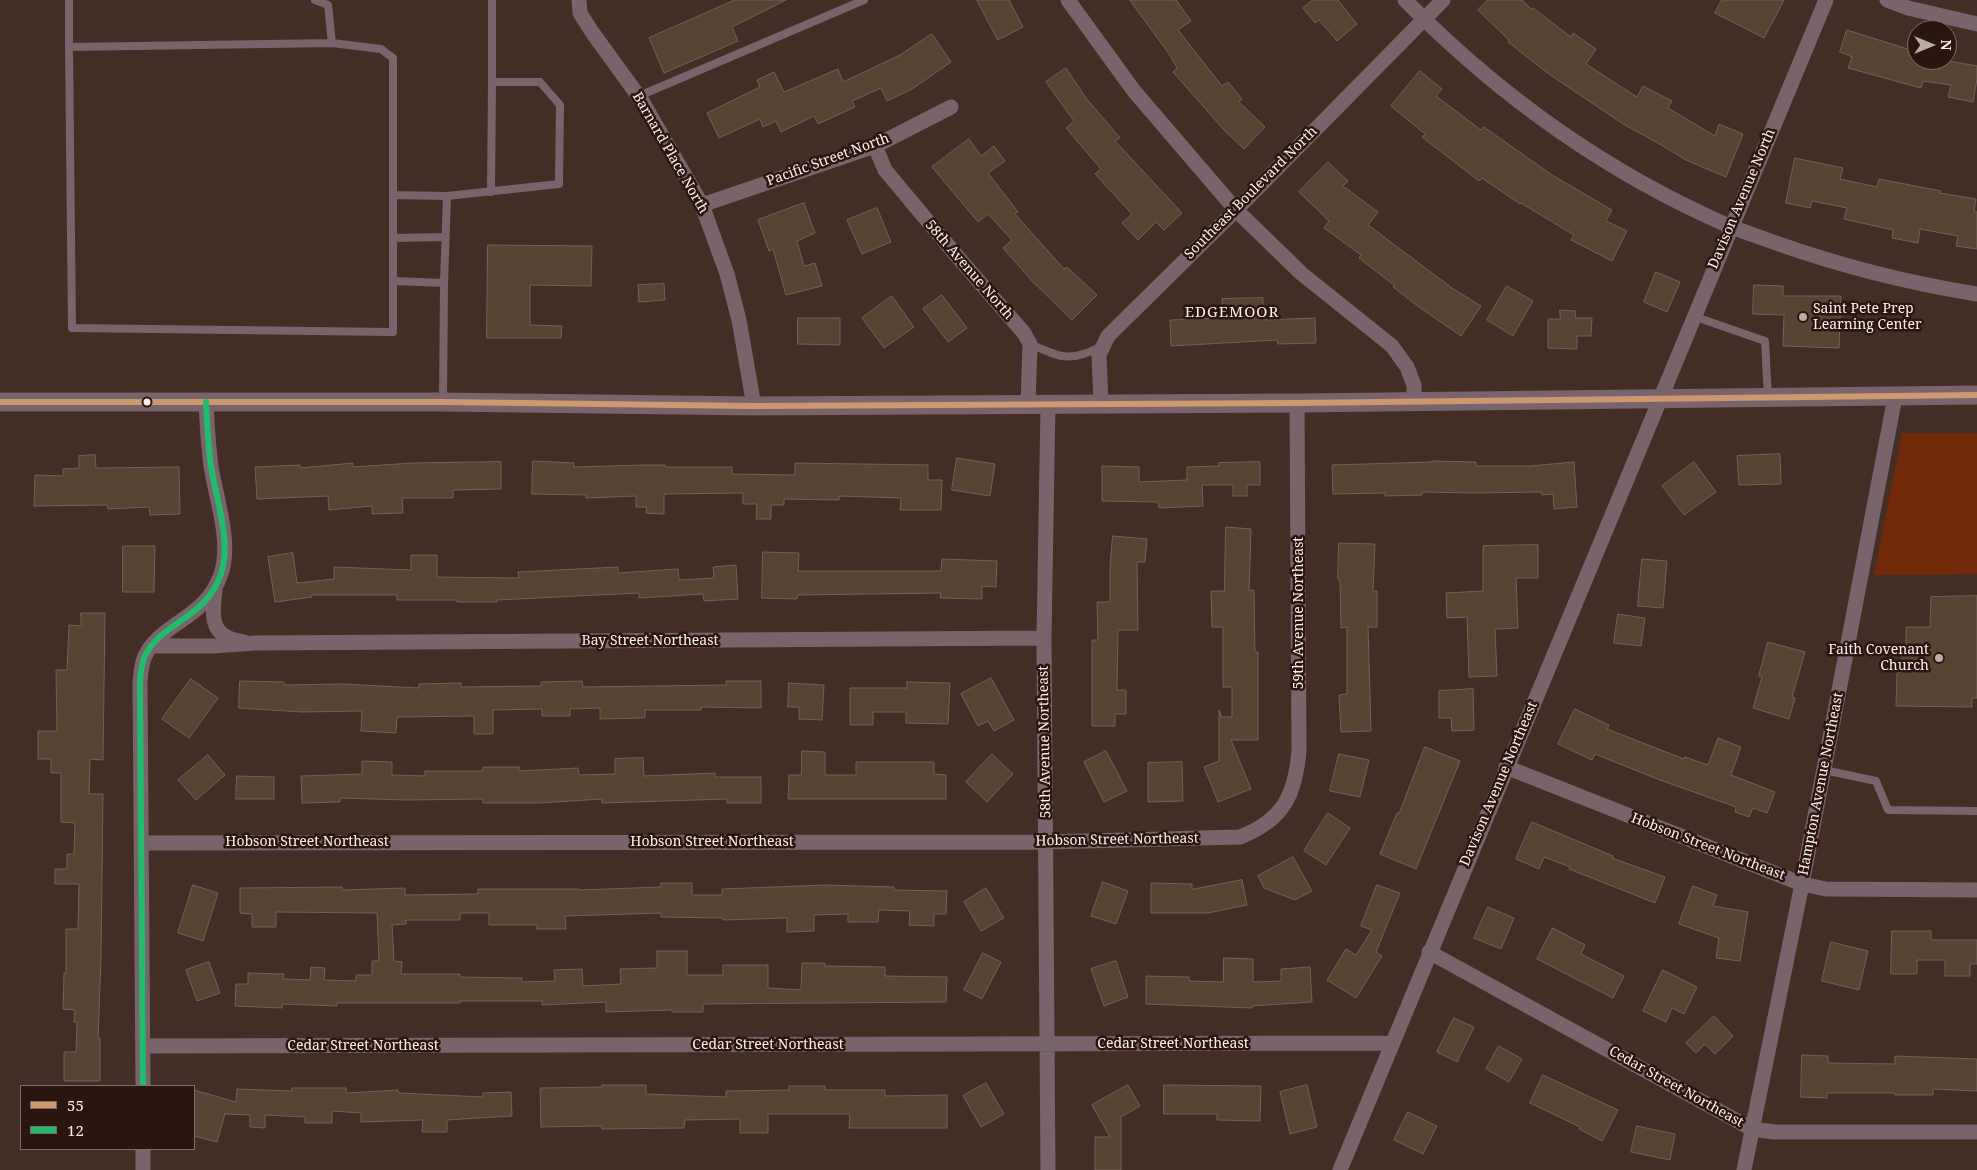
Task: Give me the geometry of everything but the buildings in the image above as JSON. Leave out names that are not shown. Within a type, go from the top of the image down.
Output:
[{"type":"street","name":"Barnard Place North","points":[[579,0],[580,13],[639,96],[702,205],[727,274],[739,320],[754,406]]},
{"type":"street","points":[[1068,0],[1134,91],[1236,210],[1302,274],[1392,346],[1407,367],[1414,385],[1414,401]]},
{"type":"street","points":[[1405,0],[1486,76],[1539,117],[1619,168],[1676,200],[1730,226],[1852,268],[1902,280],[1977,294]]},
{"type":"street","name":"Southeast Boulevard North","points":[[1102,346],[1115,330],[1443,0]]},
{"type":"street","name":"Davison Avenue North","points":[[1659,398],[1826,0]]},
{"type":"street","points":[[1887,0],[1908,8],[1977,24]]},
{"type":"street","name":"Pacific Street North","points":[[702,205],[875,146],[951,107]]},
{"type":"street","name":"58th Avenue North","points":[[875,146],[885,170],[956,256],[1024,333],[1030,344]]},
{"type":"street","points":[[1028,404],[1030,344]]},
{"type":"street","points":[[1101,404],[1099,355],[1102,346]]},
{"type":"street","points":[[0,402],[443,402],[754,406],[1297,403],[1977,395]]},
{"type":"street","name":"Hampton Avenue Northeast","points":[[1744,1170],[1802,884],[1895,397]]},
{"type":"street","name":"Davison Avenue Northeast","points":[[1346,1168],[1392,1043],[1659,398]]},
{"type":"street","points":[[143,1085],[140,682],[144,657],[151,646],[195,613],[207,601],[216,586],[225,561],[225,549],[208,440],[206,402]]},
{"type":"street","name":"59th Avenue Northeast","points":[[1276,816],[1289,797],[1297,775],[1299,751],[1297,403]]},
{"type":"street","name":"58th Avenue Northeast","points":[[1048,404],[1044,638],[1048,1170]]},
{"type":"street","name":"Bay Street Northeast","points":[[216,586],[213,621],[220,631],[234,640],[256,643]]},
{"type":"street","name":"Bay Street Northeast","points":[[151,646],[213,646],[256,643],[1044,638]]},
{"type":"street","name":"Hobson Street Northeast","points":[[1506,768],[1802,884],[1826,889],[1977,890]]},
{"type":"street","name":"Hobson Street Northeast","points":[[142,842],[1046,842],[1240,837],[1258,830],[1276,816]]},
{"type":"street","name":"Cedar Street Northeast","points":[[1429,952],[1752,1129],[1774,1132],[1977,1132]]},
{"type":"street","name":"Cedar Street Northeast","points":[[143,1046],[1392,1043]]},
{"type":"street","points":[[143,1150],[143,1170]]},
{"type":"lane","points":[[69,0],[69,47],[72,328],[393,332],[393,58],[381,49],[332,43],[69,47]]},
{"type":"lane","points":[[315,0],[328,6],[332,43]]},
{"type":"lane","points":[[491,192],[492,0]]},
{"type":"lane","points":[[639,96],[864,0]]},
{"type":"lane","points":[[393,195],[447,196],[559,184],[560,105],[540,82],[492,82]]},
{"type":"lane","points":[[443,402],[447,196]]},
{"type":"lane","points":[[393,238],[445,237]]},
{"type":"lane","points":[[393,282],[444,283]]},
{"type":"lane","points":[[1693,316],[1765,341],[1768,398]]},
{"type":"lane","points":[[1030,344],[1055,355],[1070,358],[1082,356],[1102,346]]},
{"type":"lane","points":[[1824,770],[1876,781],[1888,810],[1977,811]]},
{"type":"shaded area","points":[[1902,433],[1977,433],[1977,574],[1874,575]]},
{"type":"transit line","name":"55","points":[[0,402],[443,402],[754,406],[1297,403],[1977,395]]},
{"type":"transit line","name":"12","points":[[143,1085],[141,669],[145,656],[152,645],[205,601],[214,589],[224,562],[224,534],[211,466],[206,402]]},
{"type":"place","name":"Saint Pete Prep Learning Center","points":[[1803,317]]},
{"type":"place","name":"Faith Covenant Church","points":[[1939,658]]},
{"type":"district","name":"EDGEMOOR","points":[[1232,313]]}]
